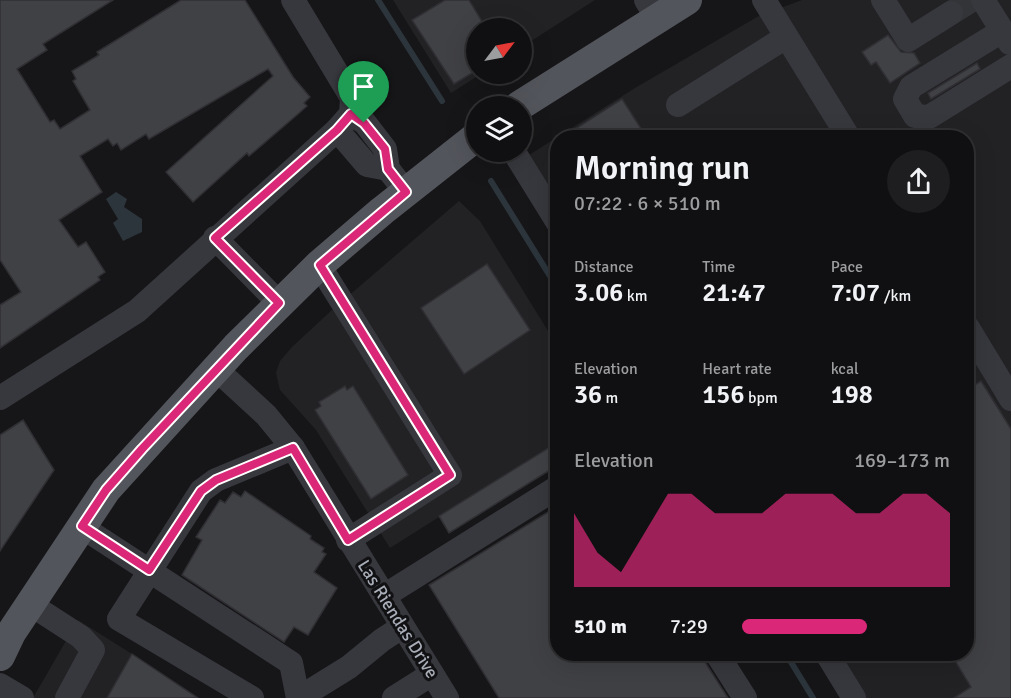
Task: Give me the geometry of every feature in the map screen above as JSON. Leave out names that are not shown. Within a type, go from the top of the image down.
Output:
[{"type":"main road","points":[[532,97],[652,10],[687,0]]},
{"type":"main road","points":[[1,649],[106,490],[142,449],[279,303],[406,192],[466,145]]},
{"type":"street","points":[[0,398],[137,311],[344,122],[352,98],[293,0]]},
{"type":"street","points":[[764,0],[844,130]]},
{"type":"street","points":[[883,0],[908,40],[951,13]]},
{"type":"street","points":[[982,0],[1007,38],[910,87],[905,99],[915,116],[929,117],[1011,66]]},
{"type":"street","points":[[678,105],[786,37]]},
{"type":"street","points":[[344,122],[367,165],[388,169],[406,192]]},
{"type":"street","points":[[520,162],[550,209]]},
{"type":"street","points":[[215,238],[279,303]]},
{"type":"street","points":[[320,265],[450,475],[348,540]]},
{"type":"street","points":[[974,338],[1011,399]]},
{"type":"street","name":"Las Riendas Drive","points":[[217,370],[266,415],[293,448],[447,698]]},
{"type":"street","points":[[252,698],[119,619],[201,491],[216,480],[293,448]]},
{"type":"street","points":[[384,596],[550,492]]},
{"type":"street","points":[[82,526],[291,663],[299,698],[349,667],[402,627]]},
{"type":"street","points":[[30,604],[81,637],[93,650],[67,698]]},
{"type":"street","points":[[721,661],[745,698]]},
{"type":"street","points":[[830,661],[854,698]]},
{"type":"street","points":[[394,698],[432,674]]},
{"type":"street","points":[[0,685],[22,698]]},
{"type":"shaded area","points":[[393,0],[595,0],[532,41],[532,18],[466,18],[466,84],[451,93]]},
{"type":"shaded area","points":[[802,0],[1011,0],[1011,698],[842,698],[819,661],[974,661],[974,130],[569,130],[635,88],[757,17]]},
{"type":"shaded area","points":[[550,142],[550,231],[510,167],[518,162],[532,162],[532,153]]},
{"type":"shaded area","points":[[116,192],[127,199],[124,207],[142,219],[142,232],[123,241],[113,223],[118,219],[106,199]]},
{"type":"shaded area","points":[[459,201],[480,221],[550,334],[550,447],[390,548],[316,430],[280,390],[276,373],[280,361],[332,310]]},
{"type":"shaded area","points":[[78,620],[132,654],[198,698],[33,698]]},
{"type":"building","points":[[0,0],[113,0],[43,44],[47,50],[17,69],[50,122],[54,120],[60,129],[90,110],[73,81],[76,79],[72,71],[99,55],[97,52],[181,0],[245,0],[293,77],[310,97],[304,103],[307,106],[249,156],[247,153],[193,202],[166,172],[273,76],[268,69],[149,139],[146,134],[121,150],[117,143],[113,146],[108,139],[80,156],[102,192],[59,220],[78,247],[86,242],[105,272],[98,277],[100,280],[0,348],[0,305],[21,292],[0,260]]},
{"type":"building","points":[[445,0],[469,0],[480,18],[466,18],[466,77],[454,84],[412,20]]},
{"type":"building","points":[[888,35],[901,52],[914,53],[920,63],[890,83],[876,62],[871,65],[862,52]]},
{"type":"building","points":[[977,63],[980,69],[931,99],[928,93]]},
{"type":"building","points":[[622,99],[642,130],[574,130]]},
{"type":"building","points":[[487,264],[530,330],[464,374],[421,308]]},
{"type":"building","points":[[981,381],[1011,429],[1011,698],[954,698],[971,687],[955,661],[974,661],[974,385]]},
{"type":"building","points":[[345,386],[347,390],[353,386],[408,475],[371,499],[315,410],[321,406],[319,402]]},
{"type":"building","points":[[23,420],[54,470],[0,551],[0,435]]},
{"type":"building","points":[[550,447],[550,470],[449,533],[439,516]]},
{"type":"building","points":[[245,491],[311,536],[310,539],[324,548],[322,552],[326,554],[314,572],[337,588],[308,635],[294,627],[284,642],[182,575],[202,540],[196,537],[220,500],[225,503],[233,492],[241,497]]},
{"type":"building","points":[[550,511],[550,661],[705,661],[728,698],[499,698],[429,585]]},
{"type":"building","points":[[132,654],[198,698],[107,698]]},
{"type":"waterway","points":[[378,0],[442,101]]},
{"type":"waterway","points":[[491,181],[550,276]]},
{"type":"waterway","points":[[790,661],[813,698]]},
{"type":"tunnel","points":[[951,13],[972,0]]},
{"type":"route","points":[[351,114],[364,123],[385,149],[388,169],[406,192],[320,265],[450,475],[348,540],[293,448],[216,480],[201,491],[149,570],[82,526],[106,490],[142,449],[279,303],[215,238],[337,130],[351,114]]}]
